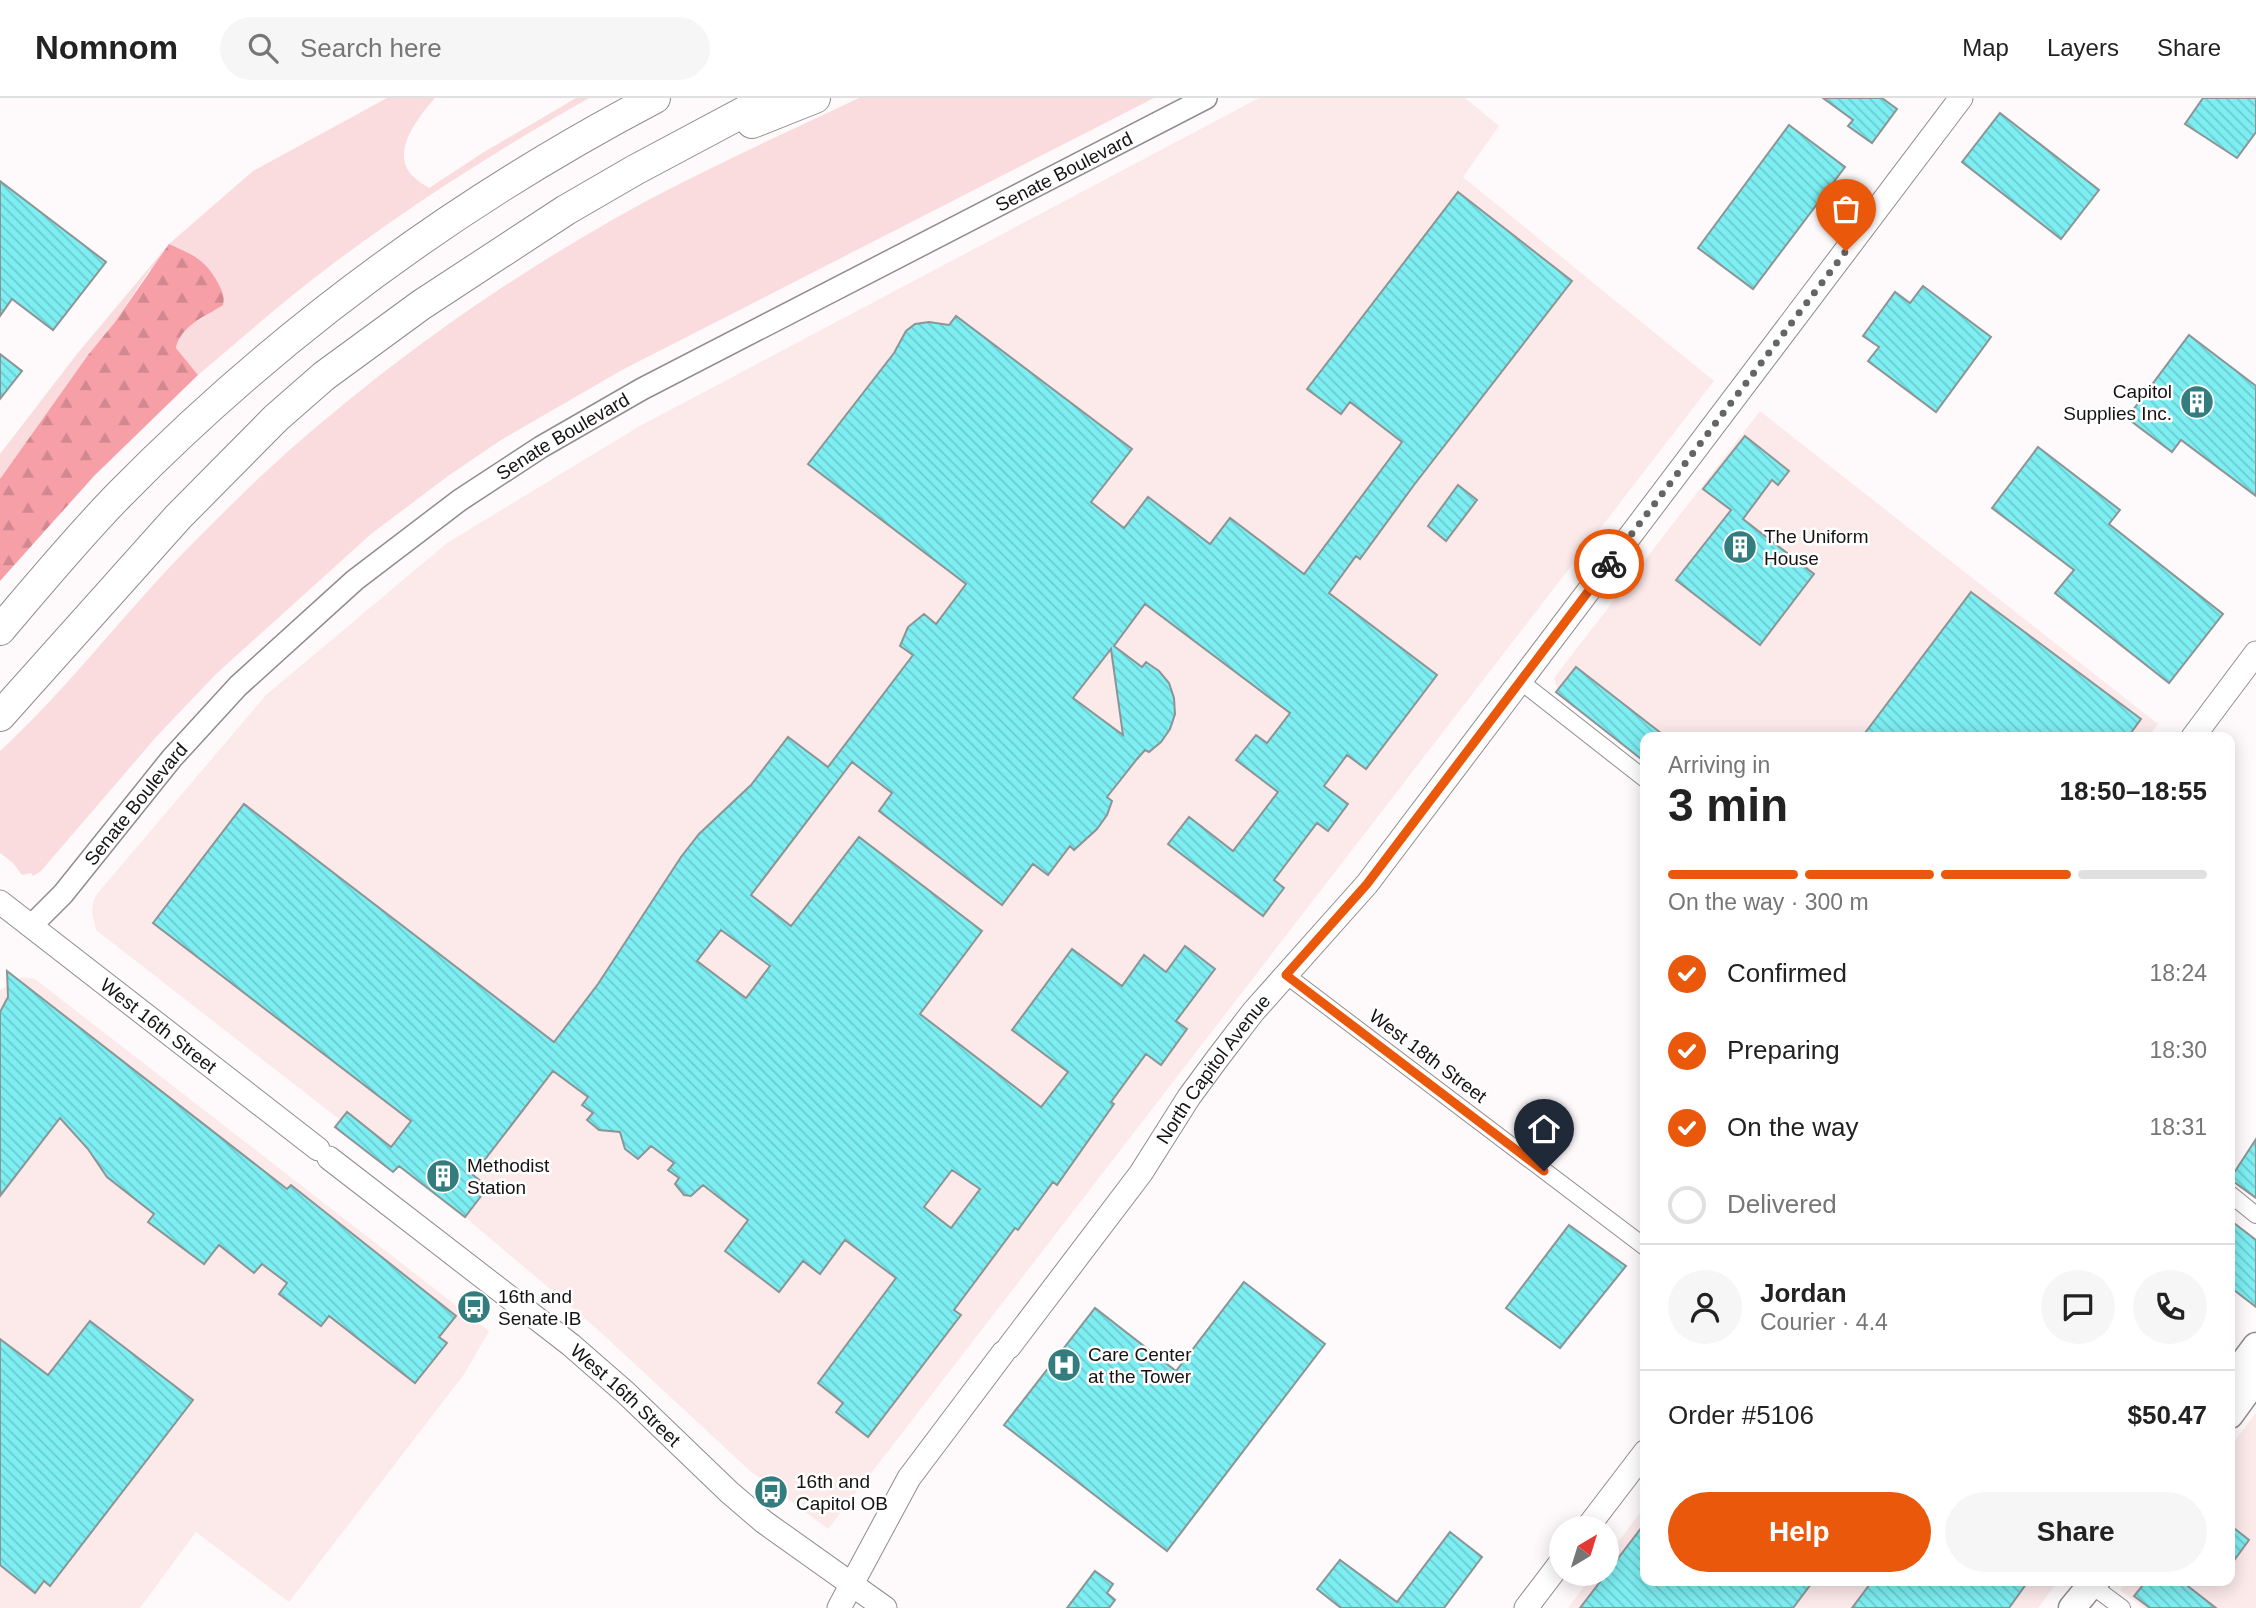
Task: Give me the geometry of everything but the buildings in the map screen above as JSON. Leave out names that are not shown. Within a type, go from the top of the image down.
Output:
[{"type":"highway","points":[[0,630],[80,537],[162,452],[314,318],[396,256],[481,199],[553,154],[655,98]]},
{"type":"highway","points":[[0,716],[177,517],[236,456],[300,396],[421,305],[566,210],[770,98]]},
{"type":"highway","points":[[635,170],[815,98]]},
{"type":"main road","name":"North Capitol Avenue","points":[[839,1608],[909,1478],[1141,1173],[1189,1097],[1217,1059],[1286,975],[1367,884],[1961,98]]},
{"type":"main road","points":[[2197,732],[2256,653]]},
{"type":"main road","name":"West 16th Street","points":[[0,902],[571,1345],[750,1511],[850,1586],[885,1608]]},
{"type":"main road","points":[[2235,1374],[2256,1346]]},
{"type":"main road","points":[[2235,1408],[2256,1379]]},
{"type":"main road","points":[[1596,1516],[1640,1459]]},
{"type":"main road","points":[[1526,1608],[1549,1578]]},
{"type":"main road","points":[[2073,1608],[2088,1586]]},
{"type":"street","name":"Senate Boulevard","points":[[31,926],[63,894],[172,758],[238,686],[355,580],[460,500],[541,447],[630,395],[1206,98]]},
{"type":"street","points":[[1520,681],[1640,775]]},
{"type":"street","name":"West 18th Street","points":[[1286,975],[1640,1243]]},
{"type":"street","points":[[2235,1198],[2256,1215]]},
{"type":"street","points":[[2097,1586],[2122,1608]]},
{"type":"shaded area","points":[[387,98],[435,98],[412,128],[404,155],[409,172],[429,188],[576,98],[589,98],[459,176],[365,240],[299,290],[198,375],[176,348],[186,329],[205,317],[150,269],[115,322],[88,355],[0,479],[0,454],[77,354],[169,244],[253,171]]},
{"type":"shaded area","points":[[859,98],[1154,98],[622,370],[501,440],[371,534],[216,674],[157,736],[41,871],[33,876],[31,873],[22,875],[13,863],[0,853],[0,751],[65,685],[178,558],[301,440],[386,371],[474,306],[567,247],[674,187]]},
{"type":"shaded area","points":[[1259,98],[1465,98],[1499,126],[1463,177],[1714,381],[828,1529],[749,1470],[596,1328],[465,1217],[96,930],[92,913],[93,902],[266,695],[447,543],[638,427]]},
{"type":"shaded area","points":[[1760,411],[2158,724],[2152,732],[1640,732],[1640,752],[1557,688],[1554,678]]},
{"type":"shaded area","points":[[22,977],[35,979],[489,1331],[465,1373],[289,1602],[196,1532],[140,1608],[0,1608],[0,990]]},
{"type":"shaded area","points":[[2256,1413],[2256,1608],[2144,1608],[2120,1590],[2123,1586],[2235,1586],[2235,1440]]},
{"type":"shaded area","points":[[1640,1513],[1640,1586],[2054,1586],[2038,1608],[1568,1608],[1584,1586],[1619,1586],[1619,1541]]},
{"type":"green space","points":[[169,244],[203,263],[213,275],[223,296],[223,305],[188,327],[176,348],[198,375],[94,476],[0,581],[0,479]]},
{"type":"way so far","points":[[1609,564],[1846,251]]},
{"type":"place","name":"Capitol Supplies Inc.","points":[[2197,402]]},
{"type":"place","name":"The Uniform House","points":[[1740,547]]},
{"type":"place","name":"Methodist Station","points":[[443,1176]]},
{"type":"place","name":"16th and Senate IB","points":[[474,1307]]},
{"type":"place","name":"Care Center at the Tower","points":[[1064,1365]]},
{"type":"place","name":"16th and Capitol OB","points":[[771,1492]]},
{"type":"route","points":[[1544,1171],[1286,975],[1367,884],[1609,564]]}]
